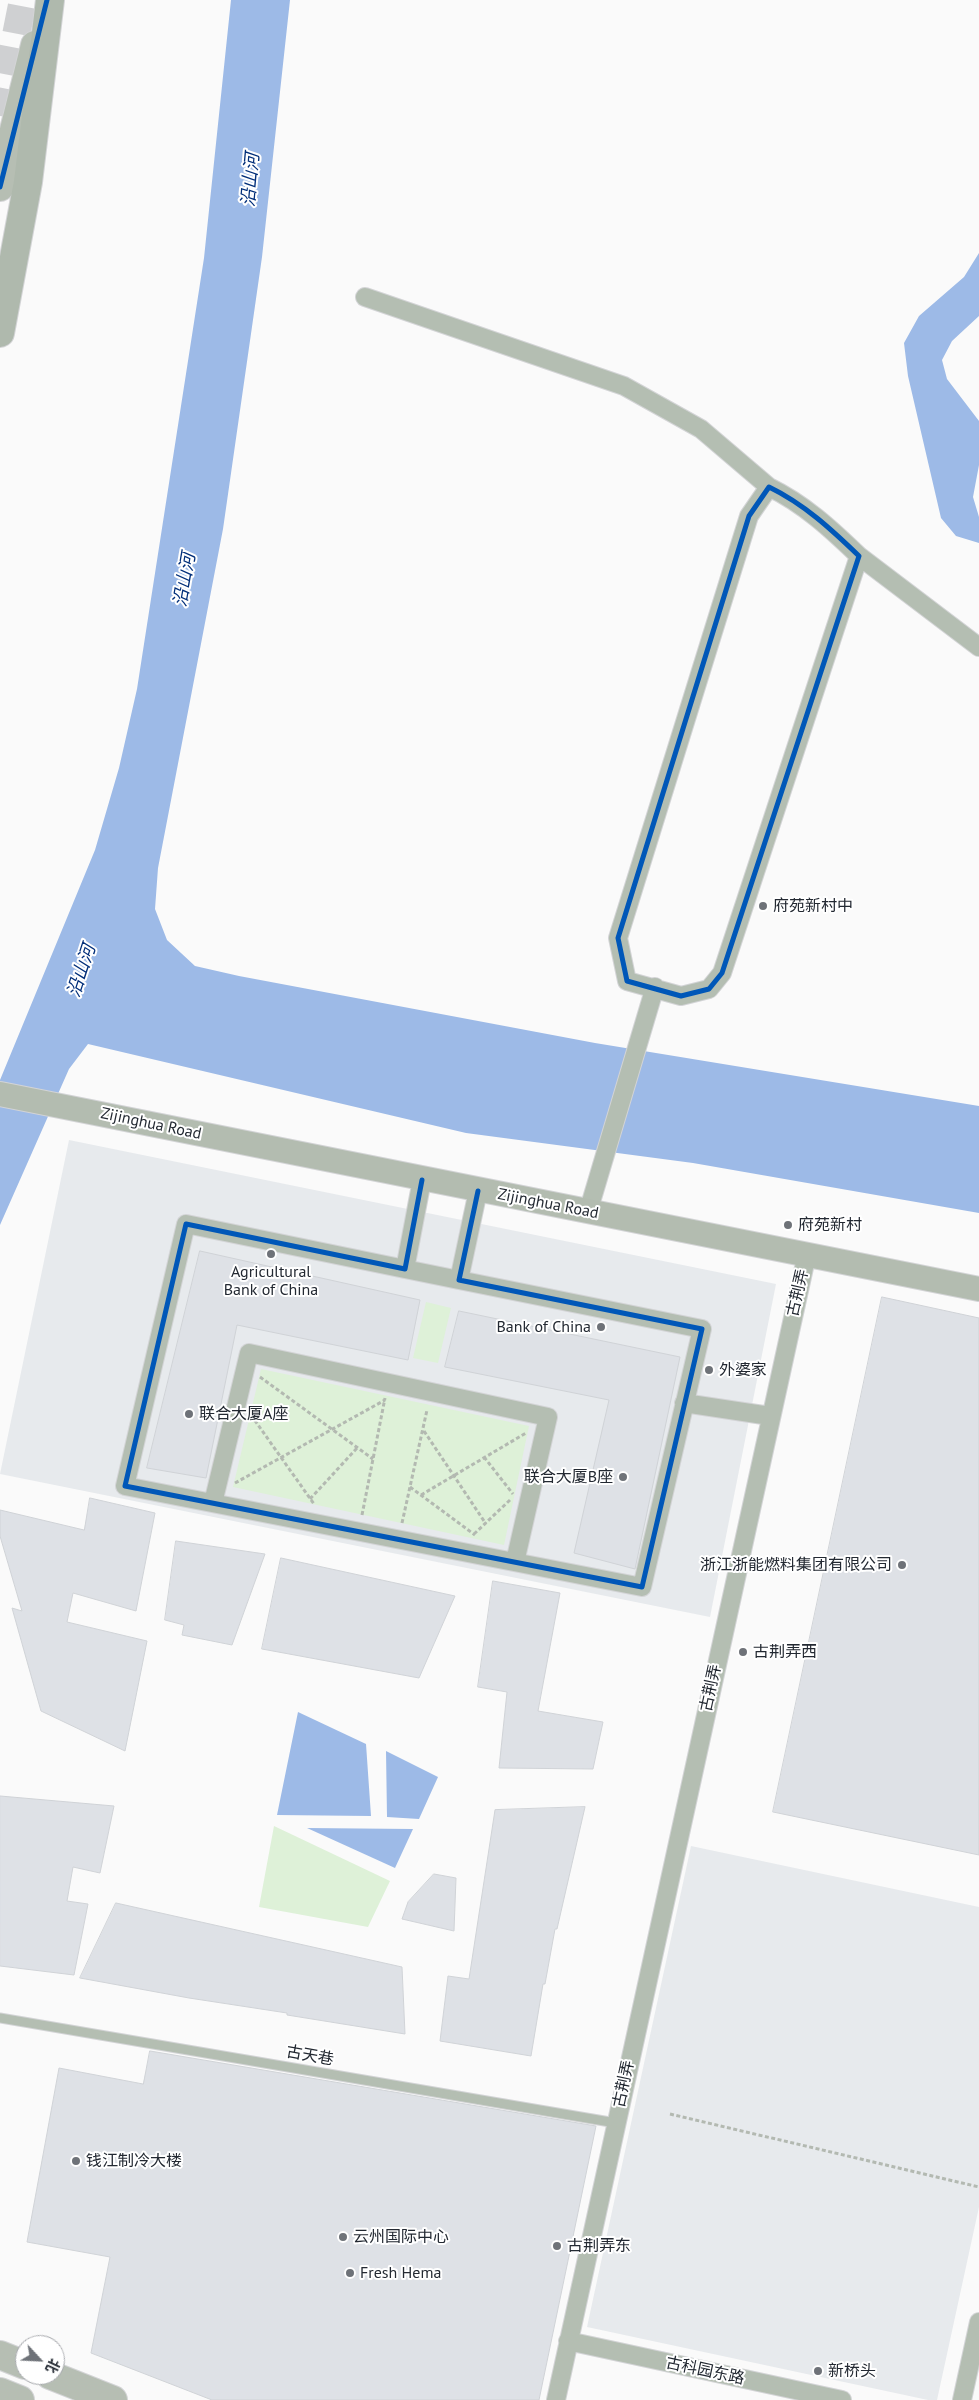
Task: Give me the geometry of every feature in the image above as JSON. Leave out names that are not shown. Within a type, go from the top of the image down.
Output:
[{"type":"highway","points":[[0,333],[28,182],[48,0]]},
{"type":"main road","points":[[0,187],[48,0]]},
{"type":"main road","points":[[0,2355],[15,2361]]},
{"type":"main road","points":[[65,2381],[113,2400]]},
{"type":"main road","points":[[0,2392],[20,2400]]},
{"type":"street","points":[[365,297],[624,386],[701,429],[769,486],[792,498],[824,522],[859,556],[979,647]]},
{"type":"street","points":[[769,486],[749,516],[618,938],[627,981],[655,987],[682,996],[709,989],[722,973],[859,556]]},
{"type":"street","points":[[588,1212],[655,987]]},
{"type":"street","name":"Zijinghua Road","points":[[0,1094],[422,1180],[979,1289]]},
{"type":"street","points":[[405,1268],[422,1180]]},
{"type":"street","points":[[458,1280],[478,1191]]},
{"type":"street","points":[[186,1224],[458,1280],[702,1329],[642,1587],[125,1486],[186,1224]]},
{"type":"street","name":"古荆弄","points":[[556,2400],[807,1254]]},
{"type":"street","points":[[213,1503],[249,1354],[387,1391],[432,1392],[548,1417],[515,1562]]},
{"type":"street","points":[[684,1403],[770,1416]]},
{"type":"street","points":[[962,2400],[979,2322]]},
{"type":"street","name":"古科园东路","points":[[568,2342],[842,2400]]},
{"type":"lane","name":"古天巷","points":[[0,2018],[616,2123]]},
{"type":"path","points":[[259,1376],[373,1459]]},
{"type":"path","points":[[233,1484],[332,1429],[387,1391]]},
{"type":"path","points":[[359,1532],[387,1391]]},
{"type":"path","points":[[400,1540],[432,1392]]},
{"type":"path","points":[[250,1414],[314,1505]]},
{"type":"path","points":[[423,1430],[486,1524]]},
{"type":"path","points":[[421,1495],[528,1431]]},
{"type":"path","points":[[310,1499],[358,1447]]},
{"type":"path","points":[[474,1534],[515,1496],[484,1457]]},
{"type":"path","points":[[410,1487],[479,1538]]},
{"type":"path","points":[[670,2114],[979,2187]]},
{"type":"shaded area","points":[[69,1140],[776,1284],[710,1617],[0,1474]]},
{"type":"shaded area","points":[[691,1846],[979,1907],[979,2207],[937,2400],[928,2400],[587,2327]]},
{"type":"green space","points":[[426,1302],[451,1308],[438,1363],[413,1358]]},
{"type":"green space","points":[[261,1369],[529,1426],[504,1545],[233,1487]]},
{"type":"green space","points":[[274,1826],[390,1881],[368,1927],[259,1907]]},
{"type":"water","name":"沿山河","points":[[231,0],[290,0],[262,257],[223,529],[158,868],[155,909],[167,940],[195,966],[239,976],[595,1043],[979,1106],[979,1213],[693,1163],[466,1133],[88,1044],[69,1069],[0,1225],[0,1080],[95,850],[119,768],[137,689],[204,258]]},
{"type":"water","points":[[979,253],[979,316],[952,341],[942,360],[947,379],[979,421],[979,465],[973,497],[979,517],[979,543],[956,536],[941,518],[908,376],[904,343],[919,316],[964,277]]},
{"type":"water","points":[[298,1712],[366,1744],[371,1816],[277,1815]]},
{"type":"water","points":[[386,1751],[438,1777],[419,1819],[387,1817]]},
{"type":"water","points":[[307,1828],[413,1829],[395,1868]]},
{"type":"building","name":"联合大厦A座","points":[[200,1251],[420,1300],[408,1360],[237,1325],[206,1478],[147,1468]]},
{"type":"building","name":"浙江浙能燃料集团有限公司","points":[[882,1297],[979,1318],[979,1855],[773,1812]]},
{"type":"building","name":"联合大厦B座","points":[[459,1311],[680,1357],[635,1569],[574,1553],[609,1400],[445,1367]]},
{"type":"building","points":[[90,1498],[155,1513],[136,1611],[73,1593],[67,1622],[147,1641],[125,1751],[41,1711],[12,1608],[22,1611],[0,1536],[0,1510],[84,1530]]},
{"type":"building","points":[[176,1541],[265,1554],[232,1645],[182,1635],[184,1625],[165,1620]]},
{"type":"building","points":[[281,1558],[455,1596],[419,1678],[262,1649]]},
{"type":"building","points":[[493,1581],[560,1593],[538,1711],[603,1722],[593,1769],[499,1768],[507,1692],[478,1687]]},
{"type":"building","points":[[0,1796],[114,1806],[100,1873],[73,1867],[67,1901],[88,1904],[74,1975],[0,1966]]},
{"type":"building","points":[[585,1807],[557,1929],[555,1929],[545,1984],[543,1984],[531,2056],[440,2041],[448,1976],[469,1979],[495,1810]]},
{"type":"building","points":[[434,1874],[456,1878],[454,1931],[402,1919],[408,1902]]},
{"type":"building","points":[[116,1903],[402,1967],[405,2034],[80,1978]]},
{"type":"building","name":"云州国际中心","points":[[150,2051],[596,2126],[539,2400],[212,2400],[91,2353],[110,2257],[27,2242],[59,2068],[143,2084]]},
{"type":"tunnel","points":[[0,116],[23,0]]},
{"type":"cycle path","points":[[0,187],[47,0]]},
{"type":"cycle path","points":[[769,487],[805,509],[859,556],[722,973],[709,989],[681,996],[627,981],[618,938],[749,516],[769,487]]},
{"type":"cycle path","points":[[422,1180],[405,1269],[186,1224],[125,1486],[642,1587],[702,1329],[459,1280],[478,1191]]},
{"type":"place","name":"府苑新村中","points":[[763,906]]},
{"type":"place","name":"府苑新村","points":[[788,1225]]},
{"type":"place","name":"Agricultural Bank of China","points":[[271,1254]]},
{"type":"place","name":"Bank of China","points":[[601,1327]]},
{"type":"place","name":"外婆家","points":[[709,1370]]},
{"type":"place","name":"联合大厦A座","points":[[189,1414]]},
{"type":"place","name":"联合大厦B座","points":[[623,1477]]},
{"type":"place","name":"浙江浙能燃料集团有限公司","points":[[902,1565]]},
{"type":"place","name":"古荆弄西","points":[[743,1652]]},
{"type":"place","name":"钱江制冷大楼","points":[[76,2161]]},
{"type":"place","name":"云州国际中心","points":[[343,2237]]},
{"type":"place","name":"古荆弄东","points":[[557,2246]]},
{"type":"place","name":"Fresh Hema","points":[[350,2273]]},
{"type":"place","name":"新桥头","points":[[818,2371]]}]
